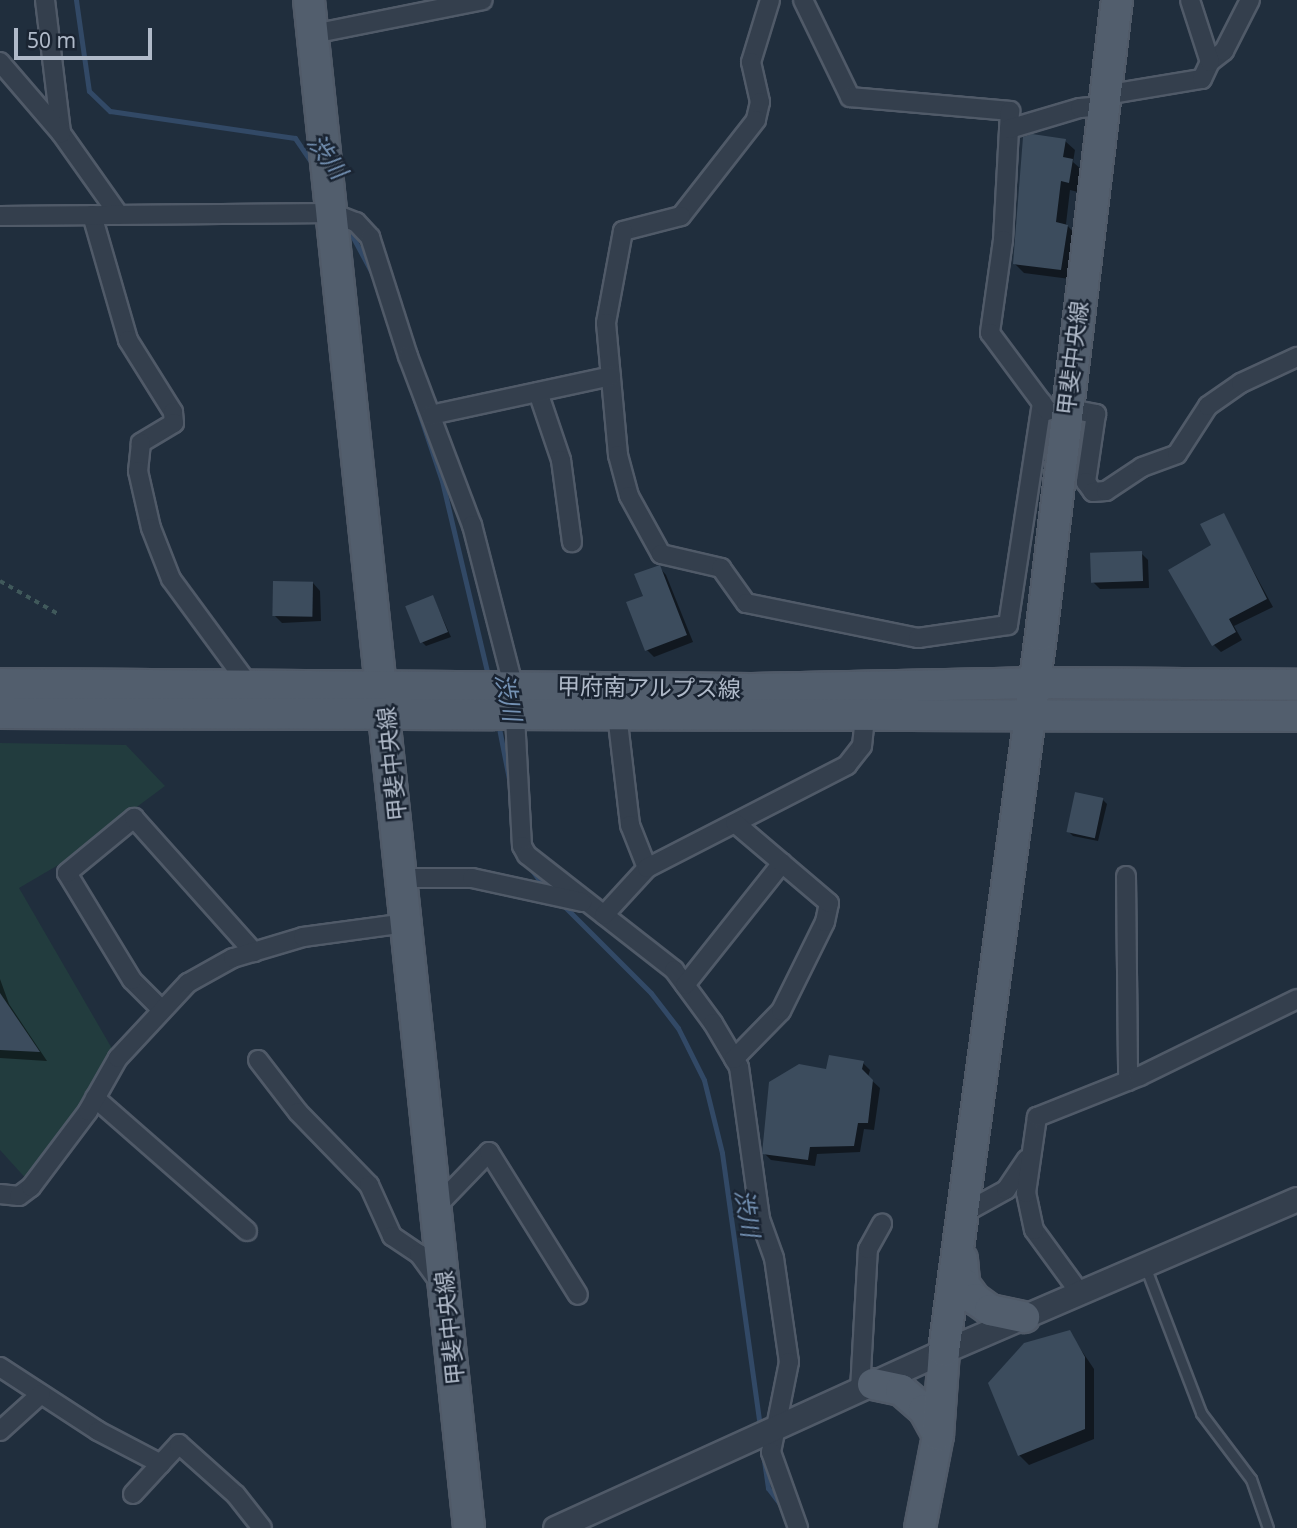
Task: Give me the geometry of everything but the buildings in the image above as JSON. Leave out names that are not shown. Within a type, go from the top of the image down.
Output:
[{"type":"main road","name":"甲斐中央線","points":[[309,0],[384,686],[469,1528]]},
{"type":"main road","name":"甲斐中央線","points":[[962,1223],[1035,683],[1057,409],[1117,1]]},
{"type":"main road","name":"甲府南アルプス線","points":[[0,684],[513,685],[752,689],[1035,683],[1297,685]]},
{"type":"main road","name":"甲府南アルプス線","points":[[0,713],[515,717],[617,714],[1297,716]]},
{"type":"main road","points":[[962,1223],[964,1284],[975,1299],[990,1310],[1024,1317]]},
{"type":"main road","points":[[920,1528],[938,1435],[944,1351],[962,1223]]},
{"type":"main road","points":[[867,1387],[901,1390],[924,1409],[938,1435]]},
{"type":"street","points":[[45,0],[61,133]]},
{"type":"street","points":[[313,34],[483,0]]},
{"type":"street","points":[[770,0],[751,62],[760,102],[756,120],[681,216],[623,231],[606,323],[618,455],[626,486],[661,554],[721,568],[746,603],[918,638],[1008,625],[1057,409]]},
{"type":"street","points":[[803,0],[850,97],[1010,111],[1003,240],[990,333],[1057,409],[1096,414],[1086,482],[1093,492],[1106,491],[1142,467],[1177,454],[1209,406],[1241,383],[1297,357]]},
{"type":"street","points":[[1190,0],[1210,62]]},
{"type":"street","points":[[1009,128],[1104,101],[1202,79],[1210,62],[1224,51],[1250,0]]},
{"type":"street","points":[[0,62],[61,133],[119,215]]},
{"type":"street","points":[[0,216],[332,213],[356,222],[370,237],[472,525],[513,685]]},
{"type":"street","points":[[92,215],[128,341],[173,412],[174,423],[141,443],[138,471],[151,528],[171,579],[249,685]]},
{"type":"street","points":[[431,415],[611,376]]},
{"type":"street","points":[[538,392],[561,460],[572,542]]},
{"type":"street","points":[[617,714],[630,825],[647,868]]},
{"type":"street","points":[[604,915],[647,868],[847,765],[862,746],[865,715]]},
{"type":"street","points":[[515,717],[523,846],[527,855],[674,970],[734,1059],[744,1087],[760,1219],[774,1258],[789,1362],[789,1380],[771,1452],[798,1528]]},
{"type":"street","points":[[161,1009],[131,980],[67,873],[134,818],[254,952]]},
{"type":"street","points":[[734,1059],[781,1011],[825,922],[829,903],[735,823]]},
{"type":"street","points":[[685,985],[782,863]]},
{"type":"street","points":[[1126,876],[1128,1081]]},
{"type":"street","points":[[403,878],[472,878],[589,904]]},
{"type":"street","points":[[0,1194],[19,1196],[31,1187],[95,1098],[118,1058],[188,983],[254,952],[342,929],[407,923]]},
{"type":"street","points":[[1080,1293],[1034,1230],[1027,1193],[1030,1153],[1037,1117],[1128,1081],[1297,999]]},
{"type":"street","points":[[258,1060],[305,1120],[369,1185],[392,1236],[419,1254],[445,1291]]},
{"type":"street","points":[[95,1098],[247,1231]]},
{"type":"street","points":[[437,1206],[489,1152],[578,1295]]},
{"type":"street","points":[[962,1223],[1006,1190],[1030,1153]]},
{"type":"street","points":[[555,1528],[944,1351],[1297,1199]]},
{"type":"street","points":[[867,1387],[869,1249],[882,1224]]},
{"type":"street","points":[[0,1367],[161,1464]]},
{"type":"street","points":[[0,1431],[41,1394]]},
{"type":"street","points":[[133,1494],[179,1444],[236,1495],[262,1528]]},
{"type":"lane","points":[[1145,1266],[1201,1413],[1251,1479],[1268,1528]]},
{"type":"path","points":[[0,581],[58,614]]},
{"type":"green space","points":[[0,743],[126,745],[165,786],[60,864],[19,888],[114,1052],[81,1112],[29,1182],[0,1150]]},
{"type":"waterway","name":"渋川","points":[[76,0],[89,91],[110,111],[295,138],[314,166]]},
{"type":"waterway","name":"渋川","points":[[347,226],[373,275],[442,481],[488,676]]},
{"type":"waterway","name":"渋川","points":[[498,723],[511,789]]},
{"type":"waterway","name":"渋川","points":[[529,866],[546,889]]},
{"type":"waterway","name":"渋川","points":[[561,903],[651,993],[678,1028],[704,1080],[722,1153],[760,1427]]},
{"type":"waterway","name":"渋川","points":[[761,1440],[768,1488],[783,1508]]}]
